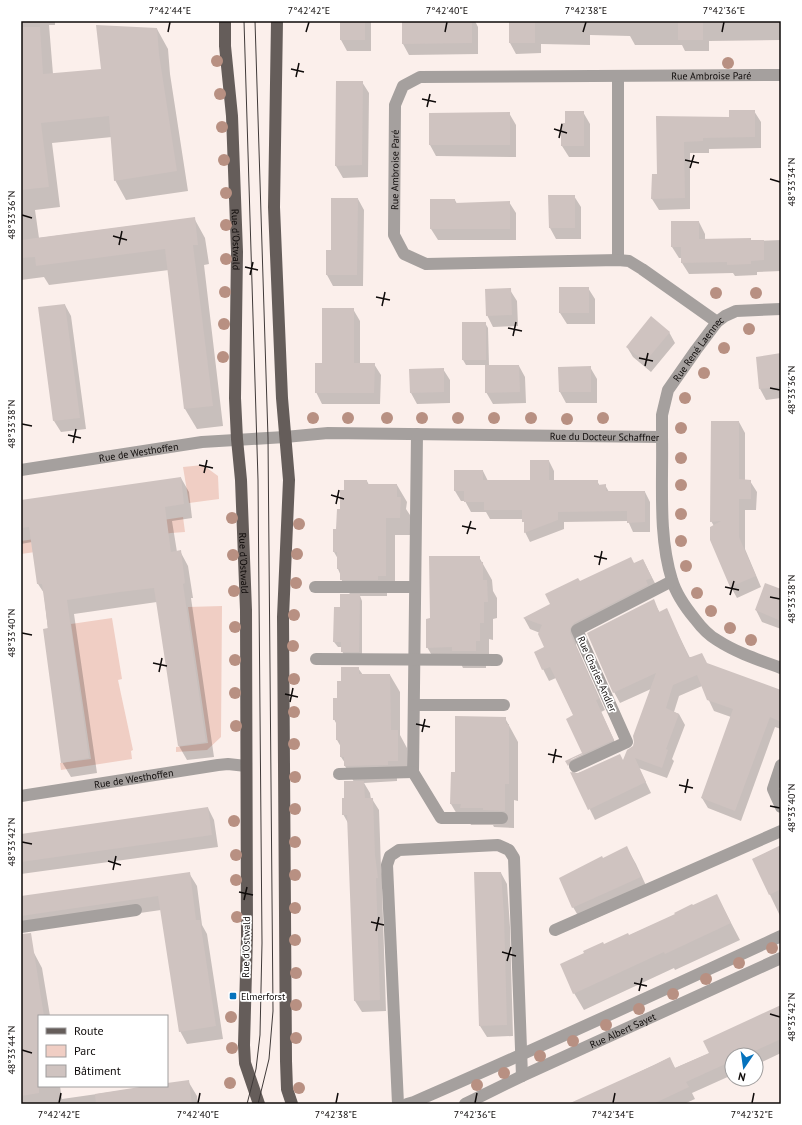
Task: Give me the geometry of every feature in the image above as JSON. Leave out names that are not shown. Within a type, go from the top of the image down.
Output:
[{"type":"main road","name":"Rue d'Ostwald","points":[[225,21],[225,46],[232,116],[237,252],[235,398],[241,480],[246,610],[247,936],[244,1045],[245,1063],[259,1104]]},
{"type":"main road","points":[[277,21],[274,207],[282,398],[289,480],[283,617],[286,1053],[287,1089],[292,1104]]},
{"type":"street","name":"Rue Ambroise Paré","points":[[717,322],[629,261],[426,264],[404,254],[394,235],[395,105],[403,86],[420,77],[781,75]]},
{"type":"street","points":[[618,76],[618,260]]},
{"type":"street","name":"Rue René Laennec","points":[[662,437],[662,415],[668,390],[717,322],[736,311],[781,308]]},
{"type":"street","name":"Rue du Docteur Schaffner","points":[[257,439],[328,433],[662,437],[663,524],[666,555],[672,581],[682,601],[701,627],[715,640],[745,655],[781,668]]},
{"type":"street","points":[[417,434],[413,772],[441,818],[502,818]]},
{"type":"street","name":"Rue de Westhoffen","points":[[21,470],[180,445],[237,439],[257,439]]},
{"type":"street","name":"Rue Charles Andler","points":[[575,766],[627,742],[577,630],[672,581]]},
{"type":"street","points":[[316,587],[415,587]]},
{"type":"street","points":[[316,659],[497,660]]},
{"type":"street","points":[[414,704],[504,705]]},
{"type":"street","name":"Rue de Westhoffen","points":[[21,796],[218,765],[228,764],[246,766]]},
{"type":"street","points":[[781,765],[773,789],[781,807]]},
{"type":"street","points":[[339,774],[413,772]]},
{"type":"street","points":[[555,930],[781,831]]},
{"type":"street","points":[[398,1104],[387,865],[390,856],[399,850],[498,845],[509,850],[514,858],[522,1076]]},
{"type":"street","points":[[21,927],[136,910]]},
{"type":"street","points":[[407,1104],[521,1056],[781,936]]},
{"type":"street","name":"Rue Albert Sayet","points":[[465,1104],[522,1076],[781,958]]},
{"type":"green space","points":[[203,465],[218,476],[219,499],[189,503],[183,467]]},
{"type":"green space","points":[[183,517],[185,532],[21,554],[21,541]]},
{"type":"green space","points":[[222,606],[221,737],[207,750],[176,752],[176,747],[208,743],[188,607]]},
{"type":"green space","points":[[112,618],[122,679],[118,680],[133,750],[131,751],[132,759],[61,770],[60,763],[91,759],[71,624]]},
{"type":"building","points":[[340,21],[365,21],[365,40],[340,40]]},
{"type":"building","points":[[402,21],[472,21],[472,43],[402,44]]},
{"type":"building","points":[[509,21],[535,21],[535,43],[509,43]]},
{"type":"building","points":[[678,21],[703,21],[703,40],[678,40]]},
{"type":"building","points":[[96,25],[157,28],[159,54],[177,171],[114,181],[109,116],[41,123],[49,187],[21,190],[21,27],[40,27],[43,74],[101,69]]},
{"type":"building","points":[[336,81],[363,81],[362,165],[335,166]]},
{"type":"building","points":[[729,110],[755,110],[755,137],[703,138],[703,141],[684,142],[685,198],[651,199],[652,174],[657,174],[656,116],[729,117]]},
{"type":"building","points":[[565,111],[584,111],[584,146],[561,146],[561,123],[565,123]]},
{"type":"building","points":[[510,112],[510,145],[429,145],[429,113]]},
{"type":"building","points":[[548,195],[575,195],[575,228],[549,228]]},
{"type":"building","points":[[331,198],[358,198],[357,275],[326,275],[326,250],[331,250]]},
{"type":"building","points":[[430,199],[455,199],[455,203],[510,201],[510,229],[430,229]]},
{"type":"building","points":[[195,217],[198,245],[193,245],[213,406],[184,409],[165,249],[36,266],[35,257],[21,258],[21,240]]},
{"type":"building","points":[[671,221],[699,221],[699,239],[751,238],[751,240],[764,240],[764,260],[751,261],[751,264],[727,265],[727,262],[681,263],[681,247],[671,247]]},
{"type":"building","points":[[559,287],[589,287],[589,313],[559,313]]},
{"type":"building","points":[[511,288],[512,315],[486,316],[485,289]]},
{"type":"building","points":[[65,304],[80,418],[53,421],[38,307]]},
{"type":"building","points":[[322,308],[354,308],[354,363],[375,363],[374,393],[315,393],[315,363],[322,363]]},
{"type":"building","points":[[651,316],[670,332],[645,362],[626,347]]},
{"type":"building","points":[[462,322],[486,322],[486,360],[462,360]]},
{"type":"building","points":[[781,353],[781,387],[759,389],[756,357]]},
{"type":"building","points":[[485,365],[519,365],[520,392],[485,393]]},
{"type":"building","points":[[591,366],[591,392],[559,392],[558,367]]},
{"type":"building","points":[[444,368],[444,392],[410,393],[409,369]]},
{"type":"building","points":[[711,421],[739,421],[739,479],[751,480],[751,499],[739,499],[739,537],[756,576],[730,587],[710,540],[710,527],[721,521],[710,522]]},
{"type":"building","points":[[530,460],[549,460],[549,480],[598,480],[598,485],[606,484],[606,491],[645,491],[645,522],[627,523],[627,511],[558,512],[558,520],[524,533],[522,510],[484,510],[484,502],[464,502],[464,491],[454,491],[454,470],[483,470],[483,480],[530,480]]},
{"type":"building","points":[[181,477],[184,504],[165,507],[171,552],[181,550],[185,583],[183,584],[206,742],[178,746],[154,588],[120,592],[67,600],[89,758],[61,763],[43,629],[48,628],[42,584],[37,584],[29,527],[21,528],[21,500]]},
{"type":"building","points":[[344,480],[367,480],[367,484],[397,484],[397,497],[401,497],[400,518],[386,518],[386,576],[378,576],[378,580],[340,580],[340,569],[337,569],[337,552],[333,552],[333,529],[336,529],[337,509],[340,509],[340,490],[344,490]]},
{"type":"building","points":[[429,556],[480,556],[480,562],[483,562],[483,580],[487,580],[488,602],[484,602],[484,623],[480,623],[480,641],[476,641],[476,651],[452,651],[452,647],[426,648],[426,619],[430,618]]},
{"type":"building","points":[[631,557],[634,563],[643,559],[652,578],[646,580],[648,585],[574,623],[570,629],[570,633],[599,699],[596,700],[614,740],[572,759],[568,766],[565,761],[582,753],[566,719],[573,715],[550,667],[542,670],[534,652],[544,647],[538,634],[542,625],[523,618],[550,604],[545,594],[578,578],[580,581]]},
{"type":"building","points":[[765,583],[781,589],[781,621],[755,610]]},
{"type":"building","points":[[340,594],[360,594],[359,652],[341,652],[341,642],[333,642],[334,607],[340,607]]},
{"type":"building","points":[[654,599],[659,612],[667,608],[689,658],[702,653],[707,663],[781,690],[781,722],[770,717],[735,811],[701,798],[733,709],[707,700],[697,675],[673,685],[666,708],[679,714],[666,749],[668,750],[662,768],[635,758],[646,782],[588,810],[570,772],[578,773],[620,754],[623,760],[627,750],[633,746],[633,736],[656,673],[613,693],[587,633]]},
{"type":"building","points":[[341,667],[359,667],[359,674],[390,674],[391,730],[398,730],[398,761],[388,761],[388,765],[344,766],[344,757],[340,757],[340,740],[336,740],[336,720],[333,720],[333,698],[337,698],[337,681],[341,681]]},
{"type":"building","points":[[455,716],[506,717],[506,724],[509,724],[509,784],[505,784],[505,811],[483,810],[483,808],[460,808],[461,804],[450,804],[451,772],[455,772]]},
{"type":"building","points":[[344,781],[364,781],[365,798],[373,798],[375,855],[378,878],[376,878],[380,1000],[354,1001],[347,815],[342,815]]},
{"type":"building","points":[[208,807],[212,835],[21,862],[21,834]]},
{"type":"building","points":[[781,845],[781,889],[769,895],[752,859]]},
{"type":"building","points":[[627,846],[641,877],[572,908],[559,878],[602,856],[603,858]]},
{"type":"building","points":[[190,872],[196,920],[200,920],[216,1026],[179,1032],[158,896],[21,916],[21,896]]},
{"type":"building","points":[[474,872],[501,872],[504,915],[507,1025],[479,1026]]},
{"type":"building","points":[[717,894],[731,923],[665,954],[664,952],[573,994],[560,964],[603,942],[604,944],[628,933],[629,935],[675,914],[674,913],[692,904],[693,905]]},
{"type":"building","points":[[31,933],[44,1015],[38,1015],[39,1093],[21,1096],[21,934]]},
{"type":"building","points":[[781,1005],[781,1039],[764,1047],[724,1047],[724,1065],[686,1082],[689,1087],[653,1104],[568,1104],[670,1057],[675,1068],[709,1053],[703,1041]]},
{"type":"building","points":[[189,1080],[192,1104],[96,1104],[95,1094],[140,1087],[168,1087],[168,1083]]},
{"type":"tram line","points":[[244,21],[258,480],[262,943],[260,1035],[256,1069],[247,1104]]},
{"type":"tram line","points":[[255,21],[268,438],[273,1011],[269,1059],[258,1104]]},
{"type":"place","name":"Elmerforst","points":[[233,996]]}]
